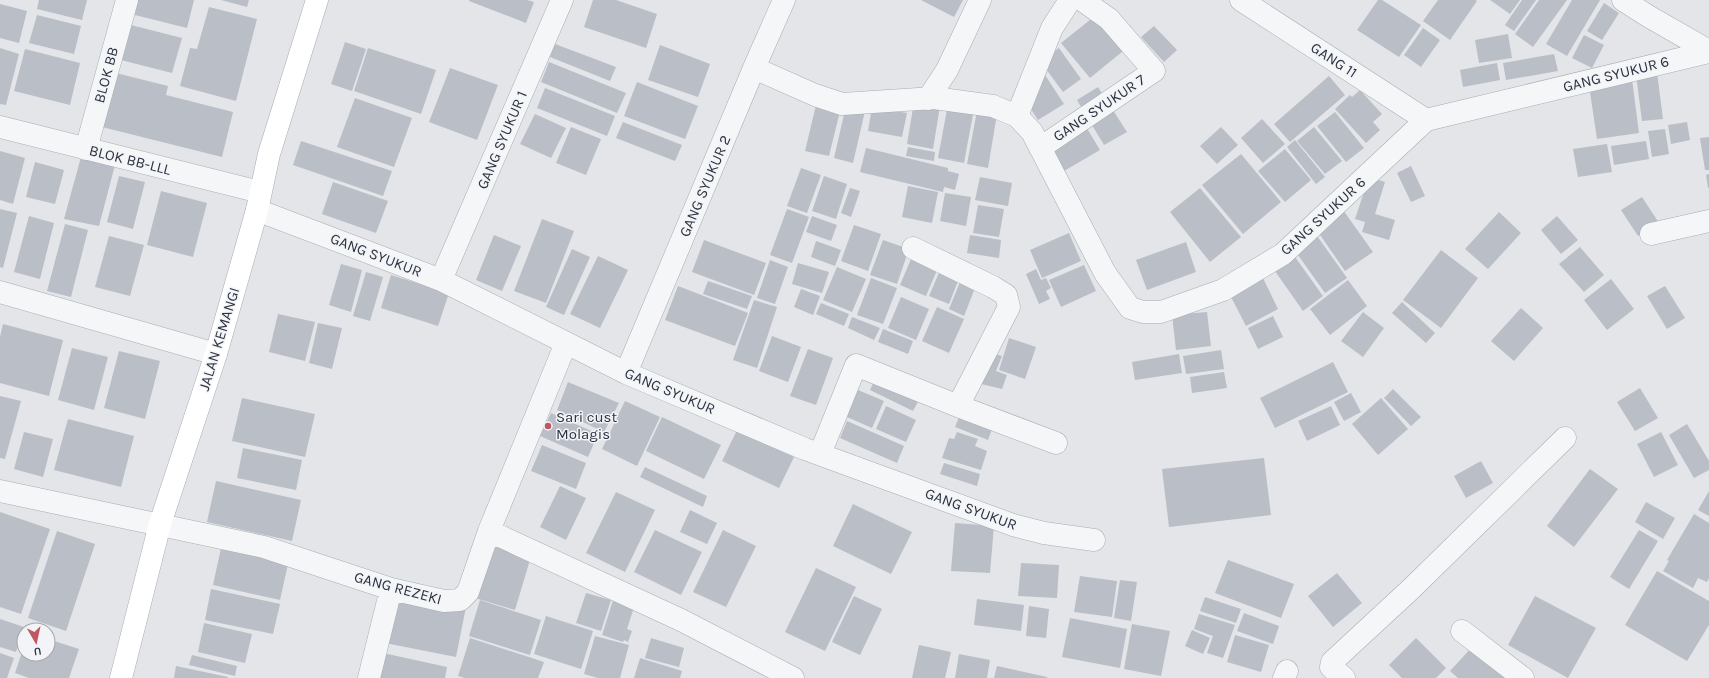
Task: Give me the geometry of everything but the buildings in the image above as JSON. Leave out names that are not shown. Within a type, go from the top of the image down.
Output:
[{"type":"street","name":"BLOK BB","points":[[86,149],[127,0]]},
{"type":"street","name":"JALAN KEMANGI","points":[[121,678],[160,524],[216,354],[258,201],[269,154],[317,0]]},
{"type":"street","name":"GANG SYUKUR 1","points":[[442,280],[562,0]]},
{"type":"street","name":"GANG SYUKUR 2","points":[[626,373],[784,0]]},
{"type":"street","points":[[928,99],[947,70],[980,0]]},
{"type":"street","points":[[1017,116],[1052,28],[1070,0]]},
{"type":"street","name":"GANG SYUKUR 7","points":[[1040,148],[1154,71],[1109,19],[1082,0]]},
{"type":"street","name":"GANG 11","points":[[1241,0],[1426,120]]},
{"type":"street","points":[[1624,0],[1709,52]]},
{"type":"street","name":"GANG SYUKUR 6","points":[[754,68],[815,95],[842,104],[928,99],[993,106],[1017,116],[1032,132],[1105,273],[1130,308],[1143,312],[1161,312],[1223,290],[1283,254],[1426,120],[1709,52]]},
{"type":"street","name":"BLOK BB-LLL","points":[[0,127],[86,149],[258,201]]},
{"type":"street","name":"GANG SYUKUR","points":[[258,201],[442,280],[626,373],[820,454],[1013,525],[1044,533],[1094,540]]},
{"type":"street","points":[[1651,234],[1709,221]]},
{"type":"street","points":[[913,248],[993,287],[1006,296],[1009,307],[958,406]]},
{"type":"street","points":[[0,292],[216,354]]},
{"type":"street","name":"GANG REZEKI","points":[[0,491],[264,547],[391,589],[444,601],[460,600],[468,592],[489,531],[566,343]]},
{"type":"street","points":[[820,454],[856,365],[958,406],[1056,442]]},
{"type":"street","points":[[1344,678],[1331,667],[1332,662],[1412,588],[1565,438]]},
{"type":"street","points":[[489,531],[682,620],[793,678]]},
{"type":"street","points":[[369,678],[391,589]]},
{"type":"street","points":[[1462,631],[1523,678]]},
{"type":"place","name":"Sari cust Molagis","points":[[548,426]]}]
